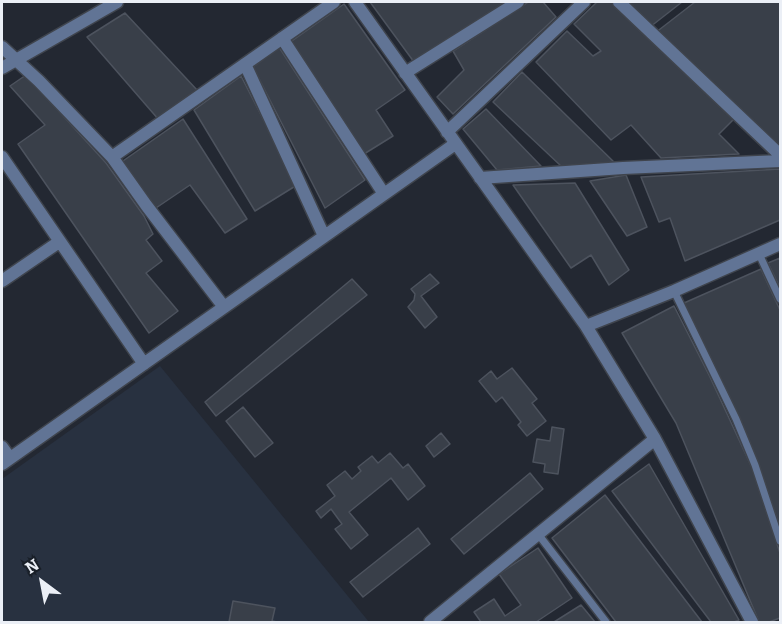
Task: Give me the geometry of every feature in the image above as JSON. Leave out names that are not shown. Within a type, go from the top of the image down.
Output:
[{"type":"street","points":[[2,68],[117,2]]},
{"type":"street","points":[[112,157],[334,2]]},
{"type":"street","points":[[355,2],[586,326],[655,439],[752,622]]},
{"type":"street","points":[[405,73],[518,2]]},
{"type":"street","points":[[447,132],[584,2]]},
{"type":"street","points":[[619,2],[780,155]]},
{"type":"street","points":[[282,38],[384,194]]},
{"type":"street","points":[[2,47],[39,81],[112,157],[224,307]]},
{"type":"street","points":[[245,64],[324,236]]},
{"type":"street","points":[[2,447],[6,461],[455,144]]},
{"type":"street","points":[[2,157],[144,364]]},
{"type":"street","points":[[480,178],[623,168],[780,161]]},
{"type":"street","points":[[2,281],[59,242]]},
{"type":"street","points":[[586,326],[674,291],[780,244]]},
{"type":"street","points":[[430,622],[655,439]]},
{"type":"lane","points":[[759,254],[780,298]]},
{"type":"lane","points":[[674,291],[755,465],[780,541]]},
{"type":"lane","points":[[538,534],[606,622]]},
{"type":"shaded area","points":[[160,366],[369,622],[2,622],[2,479]]},
{"type":"building","points":[[370,2],[506,2],[414,62]]},
{"type":"building","points":[[528,2],[543,2],[556,17],[453,114],[437,97],[464,70],[453,51]]},
{"type":"building","points":[[597,2],[612,2],[735,118],[719,134],[739,154],[661,158],[631,125],[611,140],[536,62],[567,31],[593,56],[601,51],[574,24]]},
{"type":"building","points":[[623,2],[682,2],[650,27]]},
{"type":"building","points":[[695,2],[780,2],[780,150],[655,33]]},
{"type":"building","points":[[344,4],[405,90],[376,110],[393,136],[364,154],[289,43]]},
{"type":"building","points":[[125,13],[198,91],[159,120],[87,37]]},
{"type":"building","points":[[279,47],[365,180],[325,208],[253,67]]},
{"type":"building","points":[[522,72],[616,164],[561,166],[493,102]]},
{"type":"building","points":[[26,75],[106,163],[144,216],[153,234],[146,240],[162,261],[146,273],[178,311],[149,333],[18,144],[45,125],[10,86]]},
{"type":"building","points":[[241,76],[297,185],[255,211],[194,110]]},
{"type":"building","points":[[486,109],[541,166],[497,170],[463,129]]},
{"type":"building","points":[[183,119],[247,219],[225,233],[190,185],[153,210],[120,163]]},
{"type":"building","points":[[780,169],[780,220],[685,261],[670,218],[659,222],[641,177]]},
{"type":"building","points":[[626,175],[647,227],[627,236],[590,181]]},
{"type":"building","points":[[575,183],[629,270],[609,285],[591,255],[571,268],[513,185]]},
{"type":"building","points":[[780,258],[780,288],[768,263]]},
{"type":"building","points":[[761,269],[780,310],[780,529],[759,467],[684,303]]},
{"type":"building","points":[[430,274],[439,283],[421,296],[437,317],[425,328],[408,307],[414,300],[415,294],[411,289]]},
{"type":"building","points":[[352,279],[367,295],[216,416],[205,402]]},
{"type":"building","points":[[674,306],[753,470],[780,553],[780,618],[769,622],[759,622],[676,423],[622,333]]},
{"type":"building","points":[[512,368],[537,399],[532,403],[546,421],[527,436],[518,425],[521,422],[502,397],[496,402],[479,381],[491,371],[497,379]]},
{"type":"building","points":[[243,407],[273,443],[255,457],[226,421]]},
{"type":"building","points":[[552,427],[564,429],[558,474],[544,472],[545,464],[533,462],[537,439],[550,441]]},
{"type":"building","points":[[441,433],[450,444],[434,457],[426,446]]},
{"type":"building","points":[[390,453],[403,468],[408,464],[425,486],[408,500],[391,478],[349,512],[368,535],[351,549],[335,529],[342,524],[331,509],[321,518],[316,511],[335,496],[327,485],[345,471],[352,479],[361,471],[358,467],[372,456],[378,463]]},
{"type":"building","points":[[649,464],[739,620],[711,622],[612,491]]},
{"type":"building","points":[[530,473],[543,489],[464,554],[451,539]]},
{"type":"building","points":[[605,495],[702,622],[616,622],[552,538]]},
{"type":"building","points":[[418,528],[430,544],[363,597],[350,582]]},
{"type":"building","points":[[538,548],[572,598],[536,622],[481,622],[474,612],[494,599],[505,616],[521,605],[499,574]]},
{"type":"building","points":[[233,601],[275,608],[272,621],[277,622],[229,622]]},
{"type":"building","points":[[581,605],[595,622],[554,622]]}]
